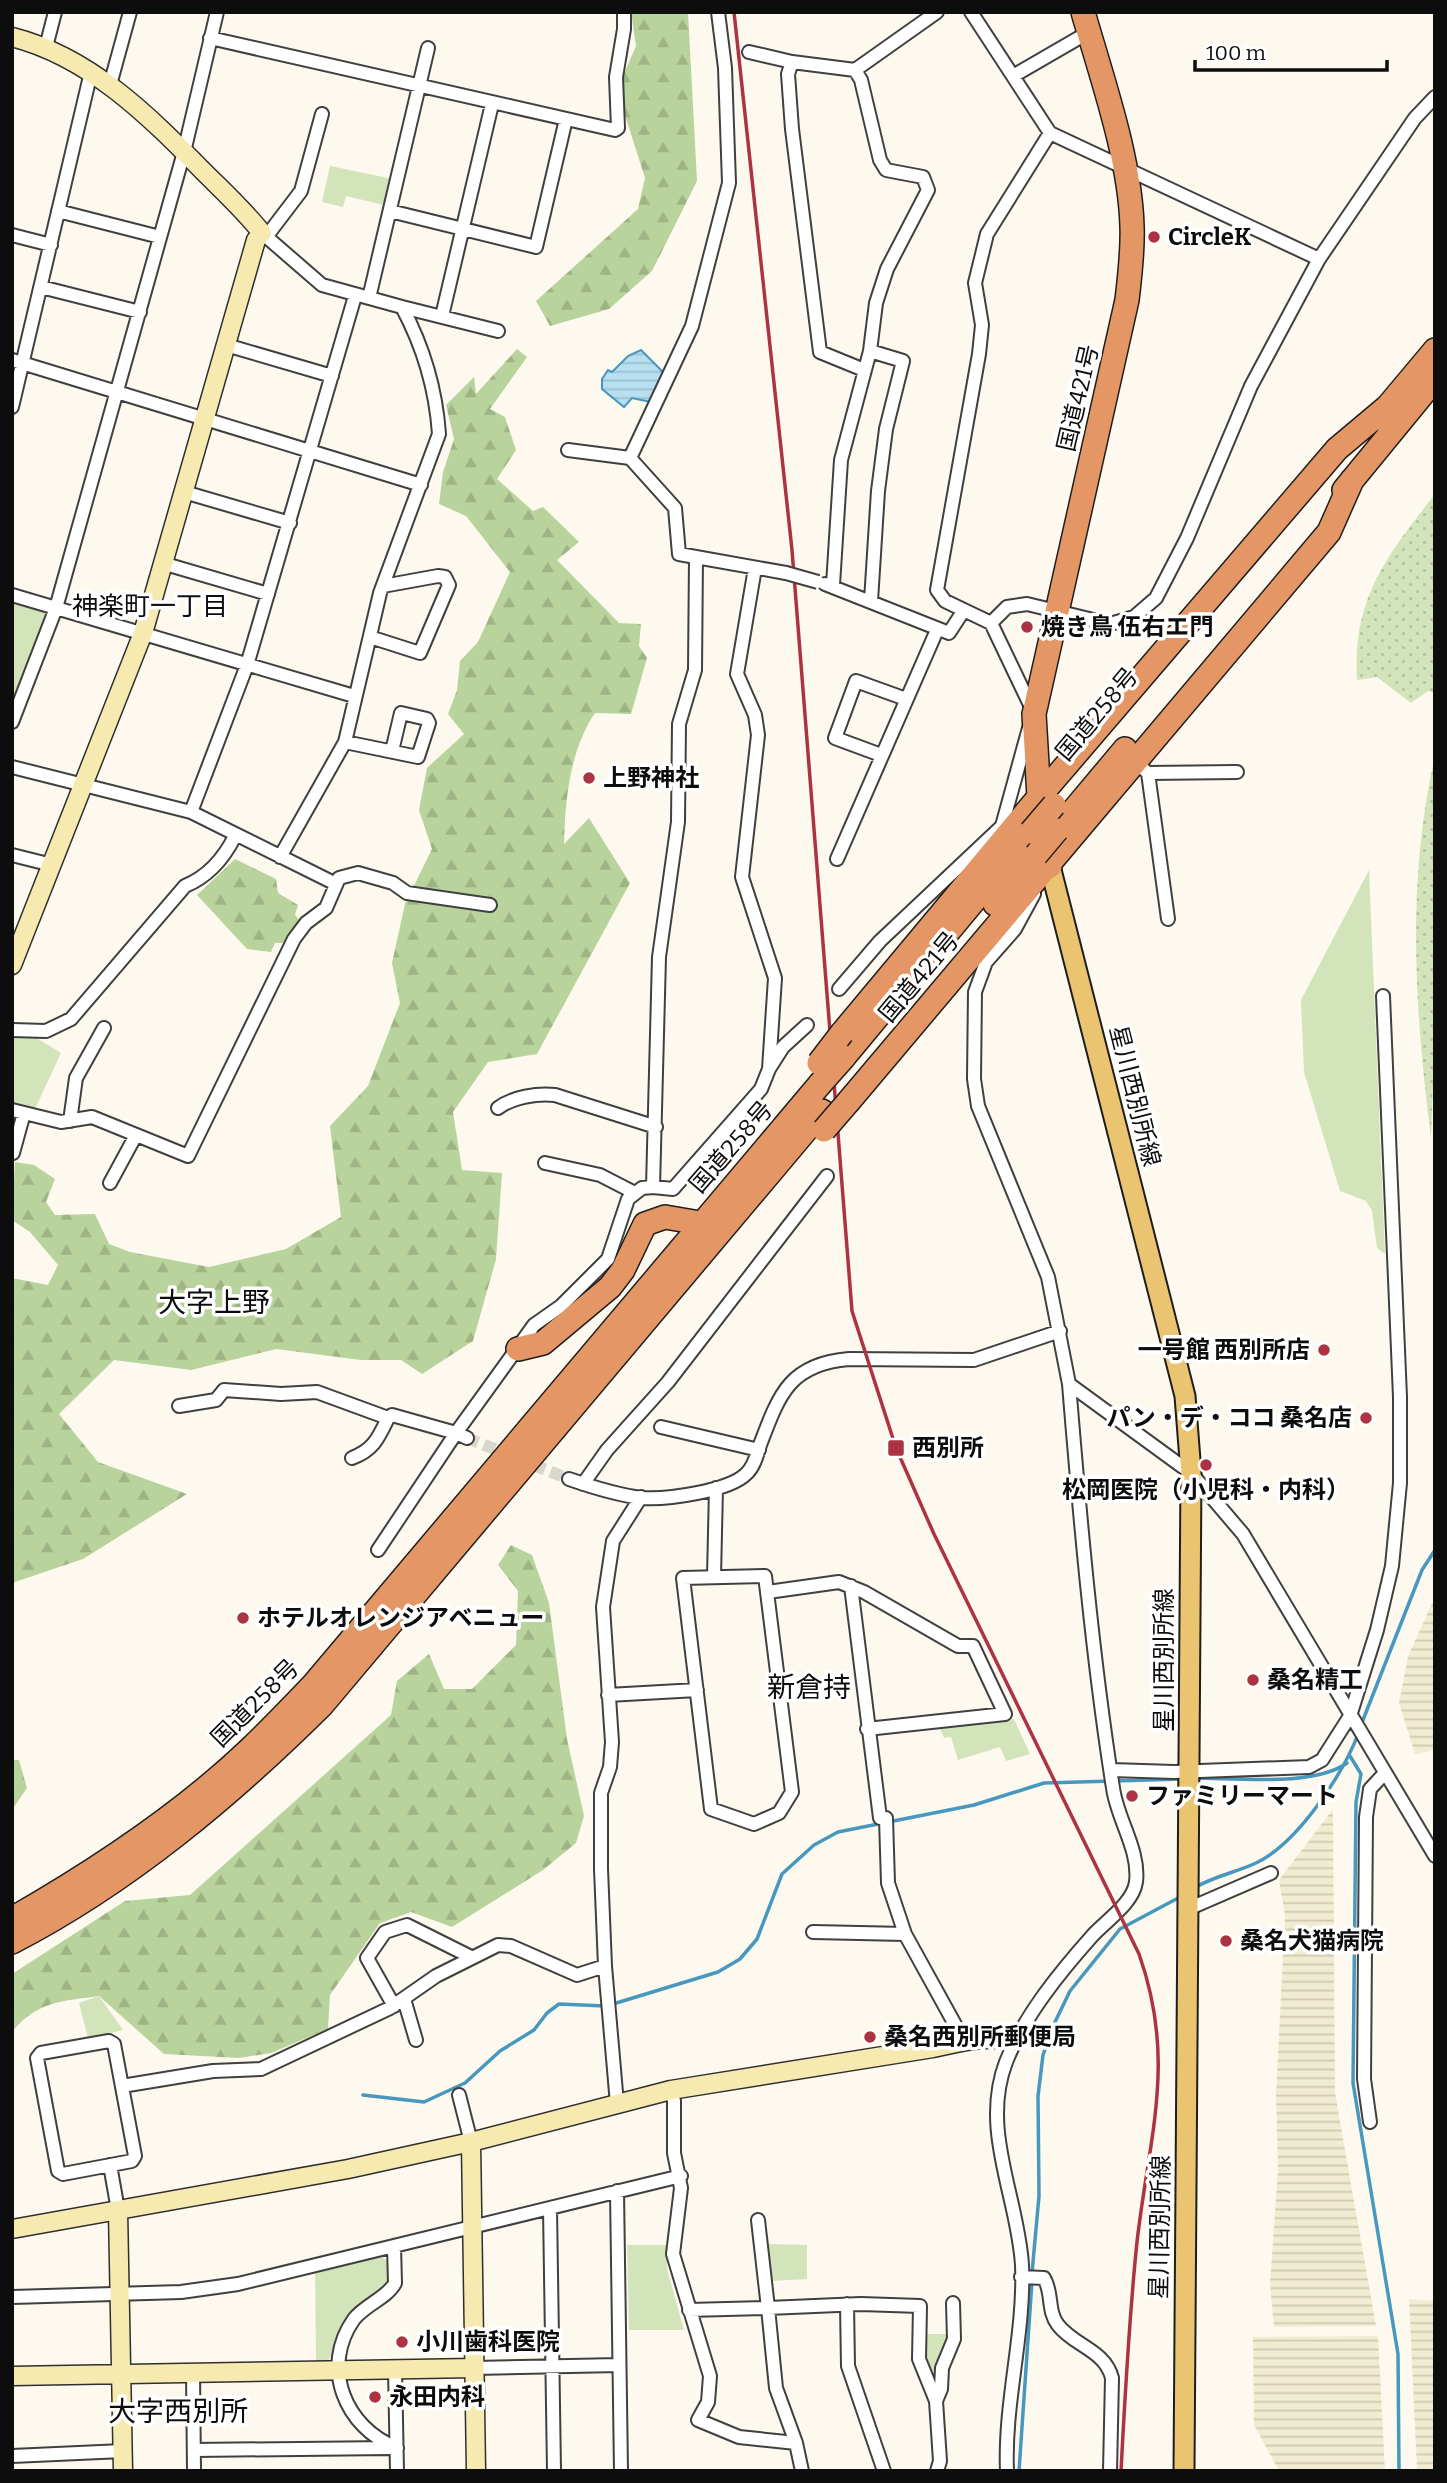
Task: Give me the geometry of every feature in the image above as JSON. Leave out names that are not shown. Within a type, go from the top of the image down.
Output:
[{"type":"highway","name":"国道421号","points":[[1043,861],[1046,801],[1034,714],[1055,609],[1127,300],[1132,223],[1124,165],[1086,22]]},
{"type":"highway","name":"国道258号","points":[[12,1942],[98,1894],[169,1840],[254,1772],[322,1704],[770,1158],[819,1074],[844,1057],[1031,832],[1046,801],[1435,350]]},
{"type":"highway","name":"国道258号","points":[[12,1919],[107,1861],[249,1751],[314,1684],[700,1223],[770,1158],[823,1121],[848,1092],[1043,861],[1057,830],[1435,379]]},
{"type":"highway","points":[[1043,861],[1141,767],[1329,532],[1352,481]]},
{"type":"highway","name":"国道421号","points":[[819,1074],[842,1033],[1046,801]]},
{"type":"highway","points":[[518,1349],[543,1343],[610,1287],[623,1270],[645,1224],[665,1217],[700,1223]]},
{"type":"main road","name":"星川西別所線","points":[[1043,861],[1185,1396],[1191,1473],[1184,2471]]},
{"type":"street","points":[[46,47],[55,12]]},
{"type":"street","points":[[110,85],[130,12]]},
{"type":"street","points":[[12,722],[56,608],[184,152],[217,12]]},
{"type":"street","points":[[210,38],[615,130],[618,128],[616,77],[625,29],[624,12]]},
{"type":"street","points":[[630,458],[692,326],[729,183],[725,68],[718,12]]},
{"type":"street","points":[[749,52],[792,62],[855,70],[937,12]]},
{"type":"street","points":[[971,12],[1050,133],[1124,165],[1319,259]]},
{"type":"street","points":[[1013,76],[1086,22]]},
{"type":"street","points":[[12,37],[46,47],[110,85],[184,152],[264,235],[313,280],[355,296],[498,331]]},
{"type":"street","points":[[369,298],[428,48]]},
{"type":"street","points":[[792,62],[788,74],[792,129],[820,352],[864,370]]},
{"type":"street","points":[[833,586],[841,460],[870,351],[877,303],[887,269],[928,190],[923,177],[886,170],[880,160],[862,80],[855,70]]},
{"type":"street","points":[[12,407],[18,362],[41,287],[91,72]]},
{"type":"street","points":[[991,624],[1007,607],[1015,604],[1055,609],[1110,624],[1134,617],[1156,598],[1187,538],[1251,386],[1319,259],[1415,118],[1435,97]]},
{"type":"street","points":[[442,316],[492,104]]},
{"type":"street","points":[[12,965],[142,633],[256,240],[264,235],[301,191],[322,114]]},
{"type":"street","points":[[390,211],[536,247],[566,119]]},
{"type":"street","points":[[839,989],[880,941],[1002,826],[1034,714],[991,624],[945,601],[937,590],[979,354],[982,326],[975,283],[978,265],[988,234],[1050,133]]},
{"type":"street","points":[[58,211],[160,237]]},
{"type":"street","points":[[12,235],[51,245]]},
{"type":"street","points":[[41,287],[140,312]]},
{"type":"street","points":[[191,812],[247,665],[355,296]]},
{"type":"street","points":[[280,857],[345,743],[354,696],[383,586],[438,440],[438,416],[421,345],[402,307]]},
{"type":"street","points":[[226,345],[332,376]]},
{"type":"street","points":[[870,351],[902,362],[886,429],[878,491],[871,601]]},
{"type":"street","points":[[18,362],[421,485]]},
{"type":"street","points":[[568,450],[630,458],[675,509],[678,554],[786,573],[833,586],[949,633],[964,610]]},
{"type":"street","points":[[184,492],[290,523]]},
{"type":"street","points":[[653,1187],[659,957],[678,822],[679,724],[695,670],[696,558]]},
{"type":"street","points":[[162,563],[268,594]]},
{"type":"street","points":[[755,568],[737,674],[755,715],[758,735],[742,877],[775,978],[769,1069]]},
{"type":"street","points":[[370,638],[420,653],[449,585],[445,578],[438,576],[383,586]]},
{"type":"street","points":[[12,595],[354,696]]},
{"type":"street","points":[[837,859],[937,629]]},
{"type":"street","points":[[881,755],[835,738],[856,681],[906,699]]},
{"type":"street","points":[[345,743],[392,751]]},
{"type":"street","points":[[12,767],[191,812],[336,884]]},
{"type":"street","points":[[1168,919],[1141,767],[1237,772]]},
{"type":"street","points":[[12,1030],[46,1031],[71,1019],[185,886],[201,880],[229,848],[235,836]]},
{"type":"street","points":[[12,855],[52,865]]},
{"type":"street","points":[[1007,2471],[1008,2410],[1021,2277],[997,2112],[999,2086],[1015,2041],[1032,2013],[1094,1935],[1118,1912],[1136,1885],[1136,1863],[1113,1789],[1069,1384],[1060,1331],[1048,1277],[978,1107],[974,1079],[975,1003],[979,982],[986,962],[1015,929],[1043,861]]},
{"type":"street","points":[[13,1153],[18,1111],[70,1121],[92,1117],[188,1156],[294,939],[306,923],[326,908],[336,884],[344,875],[358,873],[393,883],[407,893],[490,905]]},
{"type":"street","points":[[1111,1770],[1188,1777],[1309,1767],[1322,1760],[1350,1716],[1377,1630],[1392,1566],[1400,1483],[1393,1174],[1383,996]]},
{"type":"street","points":[[378,1550],[462,1435],[534,1325],[561,1306],[608,1259],[623,1206],[635,1193],[653,1187],[673,1189],[761,1089],[769,1069],[783,1047],[807,1025]]},
{"type":"street","points":[[70,1121],[76,1078],[104,1028]]},
{"type":"street","points":[[498,1108],[506,1102],[543,1094],[555,1095],[656,1127]]},
{"type":"street","points":[[110,1183],[136,1135]]},
{"type":"street","points":[[545,1163],[600,1175],[635,1193]]},
{"type":"street","points":[[583,1484],[607,1450],[668,1382],[827,1176]]},
{"type":"street","points":[[569,1479],[641,1497],[660,1498],[716,1488],[746,1475],[785,1389],[794,1377],[820,1365],[849,1359],[974,1360],[1060,1331]]},
{"type":"street","points":[[1069,1384],[1191,1473],[1243,1534],[1435,1856]]},
{"type":"street","points":[[179,1406],[216,1400],[224,1390],[281,1395],[317,1392],[388,1418]]},
{"type":"street","points":[[352,1458],[368,1452],[392,1415],[462,1435]]},
{"type":"street","points":[[661,1426],[759,1450]]},
{"type":"street","points":[[714,1577],[716,1488]]},
{"type":"street","points":[[617,2104],[605,1966],[601,1793],[610,1767],[603,1607],[613,1541],[641,1497]]},
{"type":"street","points":[[765,1576],[768,1592],[792,1792],[779,1813],[754,1824],[711,1809],[683,1578],[714,1577],[765,1576]]},
{"type":"street","points":[[768,1592],[839,1582],[851,1586],[958,1646],[973,1646],[1005,1714],[867,1730]]},
{"type":"street","points":[[851,1586],[867,1730],[885,1822],[888,1883],[905,1934],[963,2039]]},
{"type":"street","points":[[608,1695],[697,1690]]},
{"type":"street","points":[[1370,2122],[1364,2078],[1366,1817],[1370,1789],[1384,1773]]},
{"type":"street","points":[[1188,1909],[1271,1873]]},
{"type":"street","points":[[416,2040],[399,2002],[367,1958],[385,1932],[407,1925],[471,1957]]},
{"type":"street","points":[[813,1932],[905,1934]]},
{"type":"street","points":[[121,2086],[212,2071],[261,2069],[399,2002],[471,1957],[505,1945],[577,1975],[605,1966]]},
{"type":"street","points":[[12,2229],[348,2169],[471,2142],[671,2090],[933,2048],[963,2039],[998,2038],[1015,2041]]},
{"type":"street","points":[[109,2041],[114,2045],[121,2086],[135,2156],[132,2161],[63,2174],[58,2171],[37,2059],[41,2053],[109,2041]]},
{"type":"street","points":[[671,2090],[674,2101],[674,2153],[681,2176],[673,2254],[710,2376],[708,2402],[698,2420],[739,2437],[796,2443]]},
{"type":"street","points":[[460,2095],[471,2142],[476,2471]]},
{"type":"street","points":[[110,2165],[118,2210],[123,2471]]},
{"type":"street","points":[[12,2297],[181,2292],[238,2284],[681,2176]]},
{"type":"street","points":[[617,2191],[621,2471]]},
{"type":"street","points":[[550,2208],[554,2471]]},
{"type":"street","points":[[758,2220],[776,2388],[796,2443],[802,2471]]},
{"type":"street","points":[[394,2247],[395,2283],[354,2319],[342,2346],[339,2369],[341,2392],[353,2416],[376,2439],[397,2448]]},
{"type":"street","points":[[1021,2277],[1044,2278],[1051,2313],[1059,2327],[1101,2358],[1110,2368],[1110,2471]]},
{"type":"street","points":[[936,2401],[941,2389],[942,2368],[954,2339],[953,2303]]},
{"type":"street","points":[[689,2310],[847,2304],[920,2306],[919,2359],[936,2401],[940,2461],[937,2471]]},
{"type":"street","points":[[847,2304],[848,2366],[884,2471]]},
{"type":"street","points":[[12,2376],[619,2365]]},
{"type":"street","points":[[396,2369],[397,2471]]},
{"type":"street","points":[[193,2371],[194,2471]]},
{"type":"street","points":[[194,2450],[397,2448]]},
{"type":"street","points":[[12,2456],[122,2451]]},
{"type":"shaded area","points":[[1435,1597],[1435,1750],[1415,1754],[1399,1703],[1408,1656]]},
{"type":"shaded area","points":[[1333,1809],[1335,2093],[1376,2326],[1274,2327],[1270,2284],[1278,2169],[1276,2095],[1285,1915],[1279,1880]]},
{"type":"shaded area","points":[[1409,2299],[1435,2301],[1435,2471],[1417,2471]]},
{"type":"shaded area","points":[[1378,2336],[1385,2471],[1279,2471],[1254,2425],[1253,2337]]},
{"type":"green space","points":[[631,12],[688,12],[697,181],[652,271],[609,309],[550,326],[536,301],[638,209],[645,178],[617,90],[636,46]]},
{"type":"green space","points":[[330,166],[393,179],[388,206],[346,196],[343,207],[322,202]]},
{"type":"green space","points":[[517,349],[527,357],[490,409],[505,417],[516,450],[497,479],[533,511],[543,507],[579,542],[557,560],[619,623],[641,624],[639,646],[647,658],[631,714],[595,713],[587,727],[574,759],[566,810],[564,844],[589,818],[630,883],[537,1054],[488,1062],[453,1112],[462,1170],[502,1173],[496,1259],[473,1341],[422,1374],[401,1360],[361,1360],[276,1349],[191,1370],[114,1360],[59,1414],[98,1462],[187,1494],[83,1559],[12,1583],[12,1278],[48,1285],[58,1265],[30,1232],[12,1220],[15,1162],[34,1165],[55,1179],[46,1202],[55,1215],[95,1214],[109,1244],[130,1252],[209,1267],[286,1249],[341,1217],[330,1126],[368,1086],[400,1003],[392,963],[405,904],[432,849],[419,810],[427,768],[464,734],[448,714],[457,690],[460,661],[478,642],[510,572],[466,516],[439,504],[443,472],[454,439],[446,405],[474,377],[476,394]]},
{"type":"green space","points":[[1435,494],[1435,693],[1428,691],[1411,703],[1377,677],[1357,680],[1360,624],[1367,601],[1388,558]]},
{"type":"green space","points":[[12,597],[51,607],[12,709]]},
{"type":"green space","points":[[1435,756],[1435,1038],[1431,1138],[1421,1043],[1416,947],[1420,851]]},
{"type":"green space","points":[[235,859],[276,879],[278,893],[298,905],[295,915],[301,922],[286,943],[275,943],[271,952],[247,949],[197,895]]},
{"type":"green space","points":[[1369,870],[1385,1254],[1377,1248],[1372,1211],[1366,1201],[1340,1191],[1304,1072],[1301,1000]]},
{"type":"green space","points":[[12,1034],[35,1037],[61,1053],[34,1111],[12,1106]]},
{"type":"green space","points":[[511,1545],[532,1555],[549,1603],[567,1739],[584,1816],[576,1843],[543,1870],[452,1927],[411,1912],[380,1923],[330,1995],[328,2029],[271,2053],[239,2058],[164,2054],[99,1996],[62,2001],[41,2008],[12,2032],[12,1974],[125,1901],[190,1895],[391,1715],[397,1681],[429,1654],[444,1689],[472,1689],[516,1645],[518,1591],[498,1565]]},
{"type":"green space","points":[[1014,1719],[1030,1754],[1006,1761],[1000,1747],[958,1760],[951,1737],[944,1738],[938,1724]]},
{"type":"green space","points":[[12,1760],[19,1760],[27,1788],[12,1810]]},
{"type":"green space","points":[[99,1996],[123,2030],[88,2038],[79,2003]]},
{"type":"green space","points":[[768,2244],[807,2245],[807,2279],[772,2281]]},
{"type":"green space","points":[[627,2245],[667,2245],[667,2269],[684,2330],[629,2330]]},
{"type":"green space","points":[[380,2255],[387,2261],[388,2281],[353,2310],[328,2360],[316,2362],[315,2271]]},
{"type":"green space","points":[[926,2334],[950,2334],[935,2384],[925,2358]]},
{"type":"water","points":[[641,350],[664,373],[651,402],[632,398],[624,407],[602,389],[602,379],[608,370],[612,372],[628,356]]},
{"type":"waterway","points":[[1361,1725],[1422,1570],[1435,1550]]},
{"type":"waterway","points":[[1196,1887],[1256,1863],[1288,1840],[1330,1787],[1359,1732]]},
{"type":"waterway","points":[[1350,1756],[1361,1774],[1356,1802],[1353,2083],[1398,2354],[1399,2471]]},
{"type":"waterway","points":[[1194,1778],[1295,1778],[1333,1771],[1347,1763]]},
{"type":"waterway","points":[[613,2004],[718,1972],[740,1959],[757,1939],[782,1874],[814,1845],[838,1832],[974,1805],[1044,1783],[1183,1779]]},
{"type":"waterway","points":[[1032,2273],[1039,2196],[1038,2096],[1043,2055],[1055,2022],[1070,1991],[1120,1929],[1180,1897]]},
{"type":"waterway","points":[[363,2095],[424,2102],[465,2083],[500,2051],[534,2030],[547,2013],[559,2004],[605,2006]]},
{"type":"waterway","points":[[1019,2471],[1032,2281]]},
{"type":"tunnel","points":[[467,1438],[569,1479]]},
{"type":"railway","points":[[734,12],[792,550],[852,1311],[896,1448],[934,1534],[1139,1954],[1150,1993],[1156,2029],[1157,2098],[1134,2271],[1121,2471]]},
{"type":"place","name":"CircleK","points":[[1154,237]]},
{"type":"place","name":"焼き鳥 伍右エ門","points":[[1027,627]]},
{"type":"place","name":"上野神社","points":[[589,778]]},
{"type":"place","name":"一号館 西別所店","points":[[1324,1350]]},
{"type":"place","name":"パン・デ・ココ 桑名店","points":[[1366,1418]]},
{"type":"place","name":"西別所","points":[[896,1448]]},
{"type":"place","name":"松岡医院（小児科・内科）","points":[[1206,1465]]},
{"type":"place","name":"ホテルオレンジアベニュー","points":[[243,1618]]},
{"type":"place","name":"桑名精工","points":[[1253,1680]]},
{"type":"place","name":"ファミリーマート","points":[[1132,1796]]},
{"type":"place","name":"桑名犬猫病院","points":[[1226,1941]]},
{"type":"place","name":"桑名西別所郵便局","points":[[870,2037]]},
{"type":"place","name":"小川歯科医院","points":[[402,2342]]},
{"type":"place","name":"永田内科","points":[[375,2397]]},
{"type":"district","name":"神楽町一丁目","points":[[150,606]]},
{"type":"district","name":"大字上野","points":[[214,1302]]},
{"type":"district","name":"新倉持","points":[[809,1687]]},
{"type":"district","name":"大字西別所","points":[[178,2411]]}]
